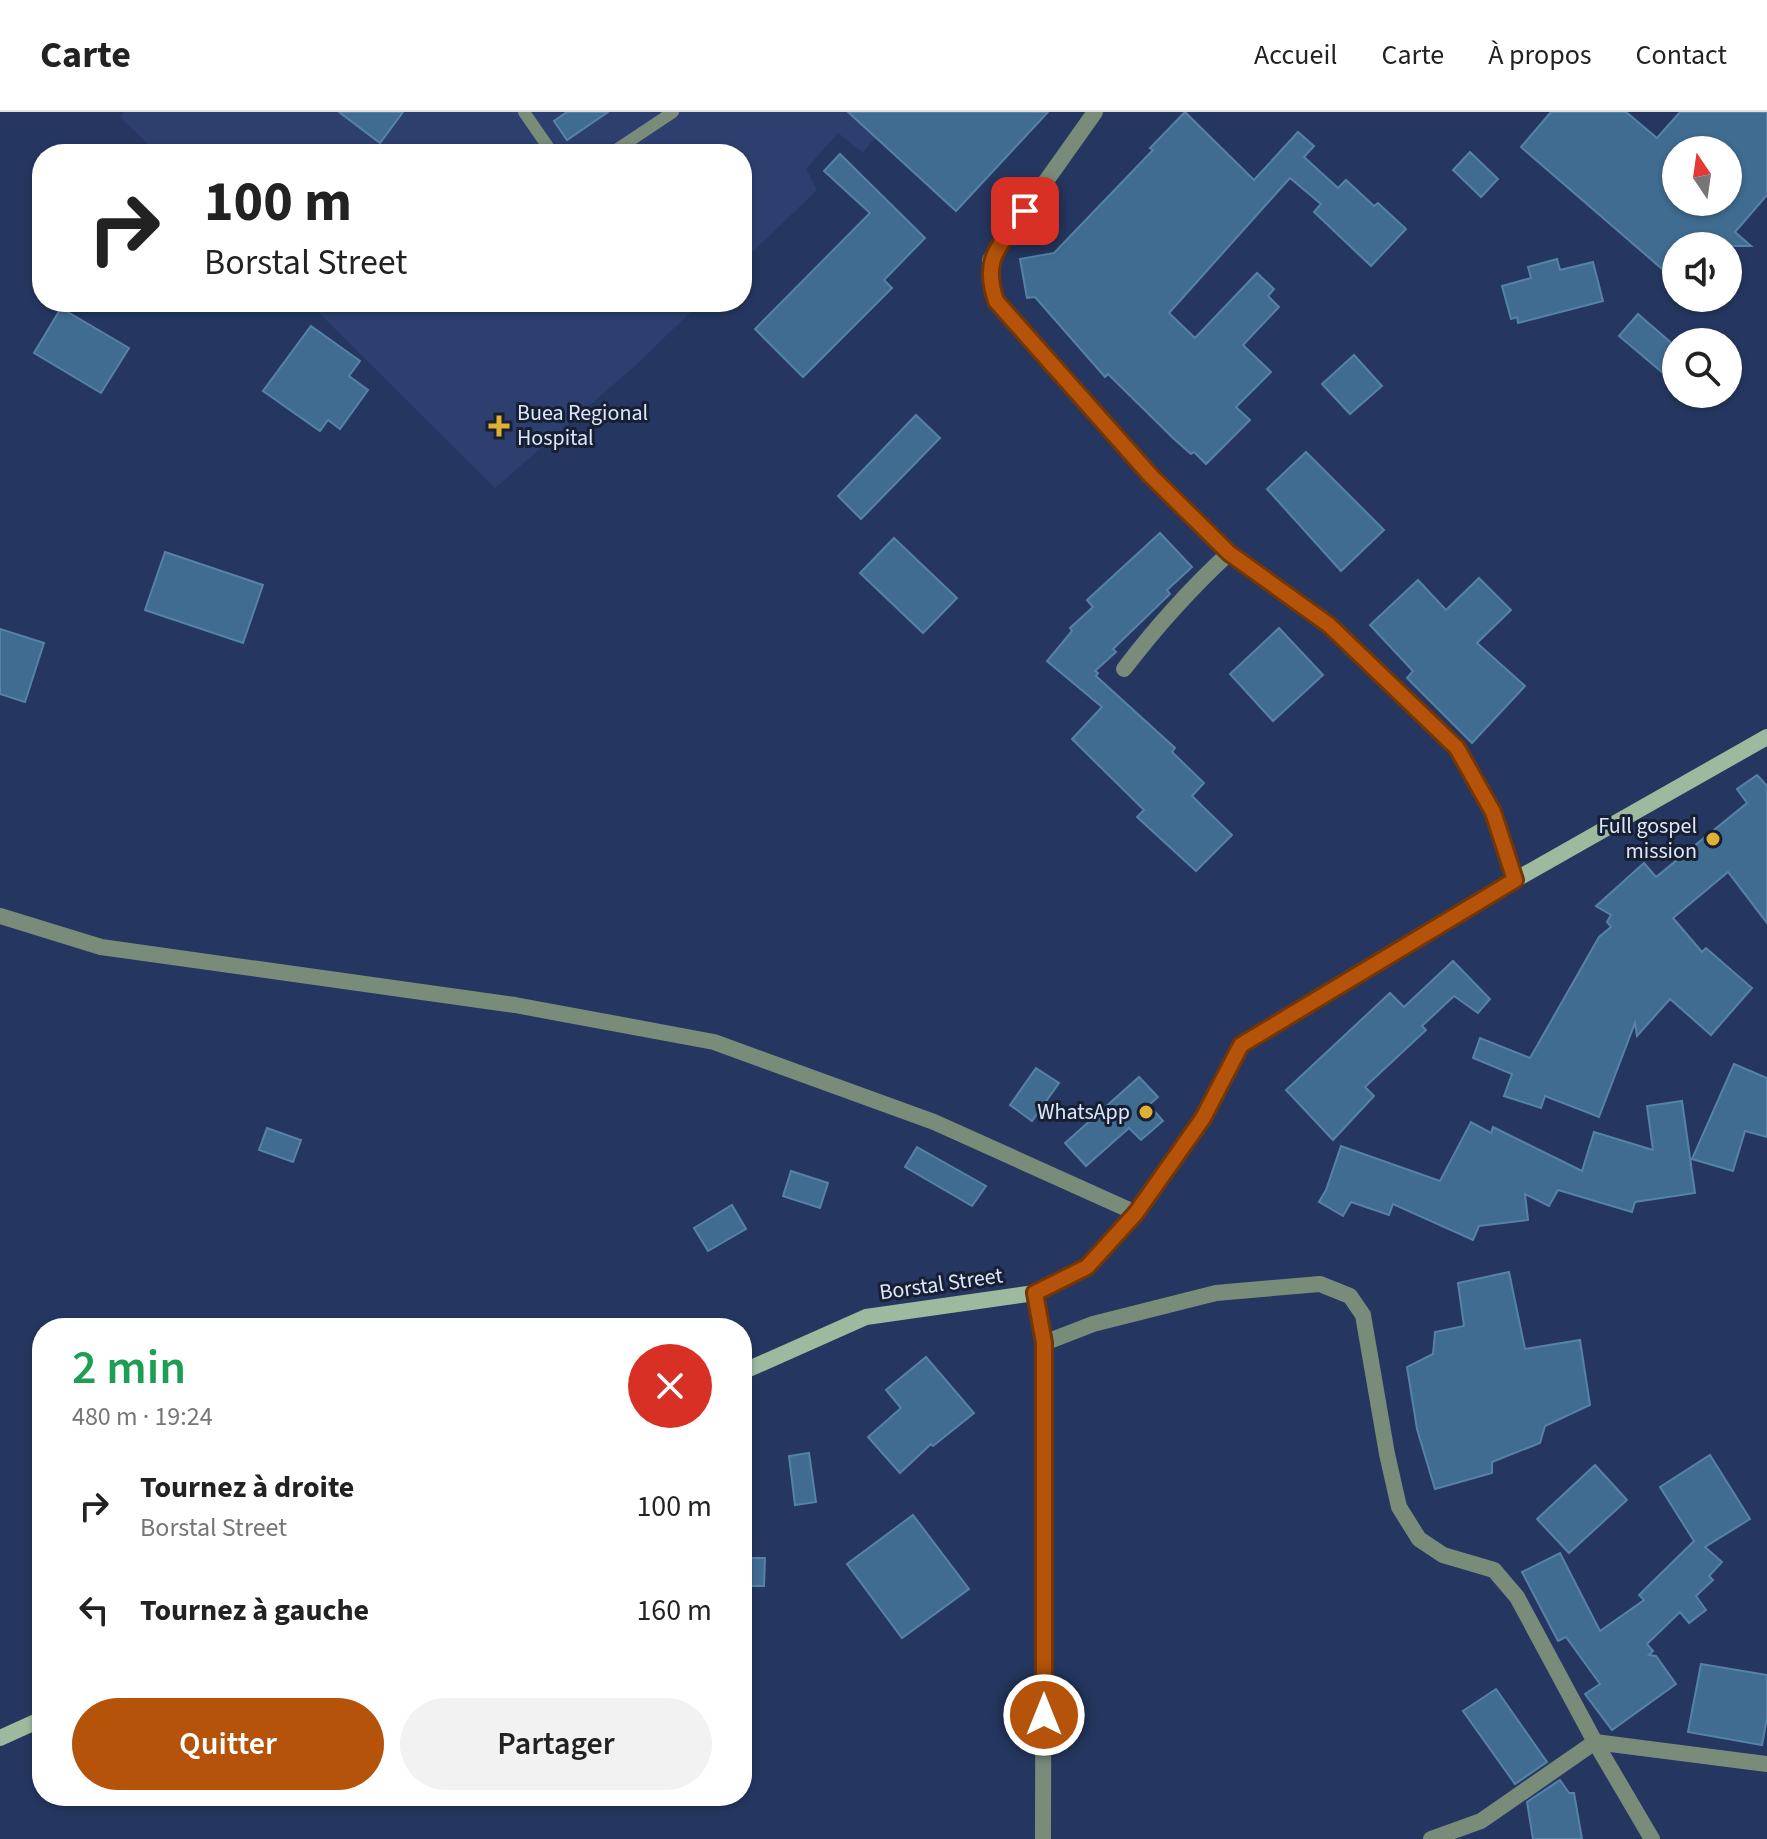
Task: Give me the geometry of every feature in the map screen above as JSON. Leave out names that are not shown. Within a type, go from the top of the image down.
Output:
[{"type":"street","points":[[1095,112],[990,260],[990,283],[996,301],[1151,476],[1229,553],[1329,625],[1457,748],[1493,812],[1515,880]]},
{"type":"street","points":[[1124,669],[1196,583],[1229,553]]},
{"type":"street","name":"Borstal Street","points":[[752,1368],[866,1317],[1035,1293],[1087,1267],[1136,1213],[1203,1118],[1241,1045],[1515,880],[1767,737]]},
{"type":"street","points":[[0,916],[101,947],[515,1005],[714,1042],[934,1122],[1136,1213]]},
{"type":"street","points":[[1044,1343],[1093,1324],[1216,1293],[1320,1284],[1350,1296],[1363,1315],[1399,1507],[1419,1539],[1443,1555],[1494,1570],[1517,1597],[1595,1742],[1652,1839]]},
{"type":"street","points":[[1035,1293],[1044,1343],[1043,1839]]},
{"type":"street","points":[[0,1738],[32,1724]]},
{"type":"street","points":[[1431,1839],[1481,1821],[1595,1742],[1767,1764]]},
{"type":"lane","points":[[524,112],[546,144]]},
{"type":"lane","points":[[625,144],[673,112]]},
{"type":"shaded area","points":[[124,112],[894,112],[863,153],[838,133],[806,169],[817,190],[752,252],[752,144],[148,144],[120,117]]},
{"type":"shaded area","name":"Buea Regional Hospital","points":[[318,312],[691,312],[637,364],[495,488]]},
{"type":"building","points":[[339,112],[403,112],[380,143]]},
{"type":"building","points":[[567,112],[608,112],[567,140],[554,121]]},
{"type":"building","points":[[848,112],[1048,112],[956,211]]},
{"type":"building","points":[[1185,112],[1254,180],[1298,132],[1314,146],[1304,157],[1338,188],[1346,180],[1374,206],[1378,203],[1406,229],[1371,266],[1314,212],[1321,204],[1290,178],[1169,313],[1195,338],[1257,273],[1274,289],[1268,296],[1279,307],[1243,345],[1271,372],[1236,407],[1250,420],[1206,464],[1173,438],[1108,374],[1105,377],[1035,297],[1027,298],[1020,259],[1054,253],[1153,150],[1150,148]]},
{"type":"building","points":[[1551,112],[1626,112],[1657,138],[1680,112],[1767,112],[1767,195],[1735,232],[1662,232],[1662,269],[1521,147]]},
{"type":"building","points":[[1470,152],[1498,179],[1481,197],[1453,170]]},
{"type":"building","points":[[840,154],[925,238],[884,280],[892,288],[803,377],[755,329],[870,213],[824,171]]},
{"type":"building","points":[[1557,259],[1560,270],[1593,262],[1603,301],[1518,323],[1517,317],[1511,319],[1502,286],[1531,278],[1528,267]]},
{"type":"building","points":[[59,312],[68,312],[129,348],[101,393],[34,353]]},
{"type":"building","points":[[1638,314],[1662,335],[1662,372],[1619,336]]},
{"type":"building","points":[[311,326],[360,361],[349,376],[368,390],[340,429],[328,420],[320,431],[263,391]]},
{"type":"building","points":[[1354,355],[1382,386],[1350,414],[1322,384]]},
{"type":"building","points":[[916,415],[940,438],[861,519],[838,496]]},
{"type":"building","points":[[1306,452],[1384,530],[1341,571],[1267,489]]},
{"type":"building","points":[[1160,533],[1192,567],[1167,590],[1170,594],[1113,649],[1116,652],[1095,671],[1098,673],[1096,676],[1175,748],[1172,752],[1204,783],[1192,796],[1232,835],[1196,871],[1137,817],[1144,810],[1072,739],[1102,707],[1047,661],[1072,631],[1070,628],[1093,607],[1087,600]]},
{"type":"building","points":[[894,538],[957,598],[923,633],[860,573]]},
{"type":"building","points":[[165,552],[263,585],[243,643],[145,610]]},
{"type":"building","points":[[1479,578],[1511,610],[1477,643],[1525,686],[1472,743],[1407,678],[1413,671],[1370,625],[1418,580],[1446,610]]},
{"type":"building","points":[[1279,628],[1323,675],[1273,721],[1230,674]]},
{"type":"building","points":[[0,629],[44,643],[25,702],[0,694]]},
{"type":"building","points":[[1757,775],[1767,786],[1767,923],[1728,872],[1673,918],[1702,952],[1706,948],[1752,988],[1711,1035],[1670,999],[1637,1036],[1635,1023],[1599,1117],[1545,1096],[1541,1108],[1504,1096],[1512,1074],[1473,1058],[1480,1038],[1530,1058],[1599,937],[1611,927],[1607,922],[1611,915],[1596,906],[1644,863],[1656,877],[1747,803],[1737,789]]},
{"type":"building","points":[[1453,961],[1490,999],[1478,1013],[1454,996],[1422,1026],[1426,1030],[1365,1087],[1374,1096],[1333,1140],[1286,1090],[1390,993],[1404,1007]]},
{"type":"building","points":[[1734,1064],[1767,1078],[1767,1137],[1745,1131],[1733,1171],[1692,1159]]},
{"type":"building","points":[[1036,1068],[1059,1083],[1032,1121],[1010,1105]]},
{"type":"building","points":[[1139,1077],[1158,1097],[1149,1105],[1163,1121],[1141,1140],[1129,1128],[1086,1166],[1065,1143]]},
{"type":"building","points":[[1682,1101],[1695,1193],[1635,1202],[1632,1212],[1558,1190],[1549,1206],[1525,1194],[1528,1220],[1479,1226],[1473,1240],[1393,1204],[1389,1215],[1351,1202],[1343,1216],[1319,1202],[1341,1146],[1440,1181],[1471,1122],[1491,1133],[1493,1127],[1582,1171],[1594,1132],[1653,1150],[1647,1106]]},
{"type":"building","points":[[267,1128],[301,1140],[293,1162],[259,1150]]},
{"type":"building","points":[[917,1147],[986,1186],[972,1206],[905,1167]]},
{"type":"building","points":[[791,1171],[828,1183],[820,1208],[783,1196]]},
{"type":"building","points":[[732,1205],[746,1229],[708,1251],[694,1228]]},
{"type":"building","points":[[1509,1272],[1525,1349],[1580,1340],[1590,1405],[1545,1426],[1540,1443],[1492,1462],[1492,1473],[1435,1489],[1417,1429],[1407,1367],[1433,1354],[1435,1332],[1464,1326],[1458,1283]]},
{"type":"building","points":[[926,1357],[974,1413],[933,1446],[931,1444],[900,1473],[868,1437],[901,1408],[886,1390]]},
{"type":"building","points":[[809,1453],[816,1502],[795,1505],[789,1456]]},
{"type":"building","points":[[1710,1455],[1750,1519],[1705,1547],[1722,1562],[1709,1576],[1713,1580],[1696,1596],[1706,1610],[1689,1623],[1680,1612],[1647,1644],[1653,1651],[1649,1655],[1656,1656],[1676,1684],[1612,1730],[1585,1694],[1600,1684],[1566,1637],[1558,1641],[1522,1572],[1560,1553],[1600,1631],[1644,1600],[1639,1595],[1694,1541],[1660,1487]]},
{"type":"building","points":[[1595,1465],[1627,1500],[1569,1553],[1537,1519]]},
{"type":"building","points":[[913,1515],[969,1589],[902,1638],[847,1564]]},
{"type":"building","points":[[752,1558],[765,1558],[764,1586],[752,1586]]},
{"type":"building","points":[[1701,1664],[1767,1675],[1767,1718],[1762,1745],[1688,1732]]},
{"type":"building","points":[[1496,1689],[1547,1762],[1515,1784],[1463,1711]]},
{"type":"building","points":[[1560,1780],[1569,1793],[1574,1793],[1582,1839],[1533,1839],[1527,1802]]},
{"type":"place","name":"Buea Regional Hospital","points":[[499,426]]},
{"type":"place","name":"Full gospel mission","points":[[1713,839]]},
{"type":"place","name":"WhatsApp","points":[[1146,1112]]},
{"type":"route","points":[[1025,211],[990,260],[990,283],[996,301],[1151,476],[1229,553],[1329,625],[1457,748],[1493,812],[1515,880],[1241,1045],[1203,1118],[1136,1213],[1087,1267],[1035,1293],[1044,1343],[1044,1715]]}]
